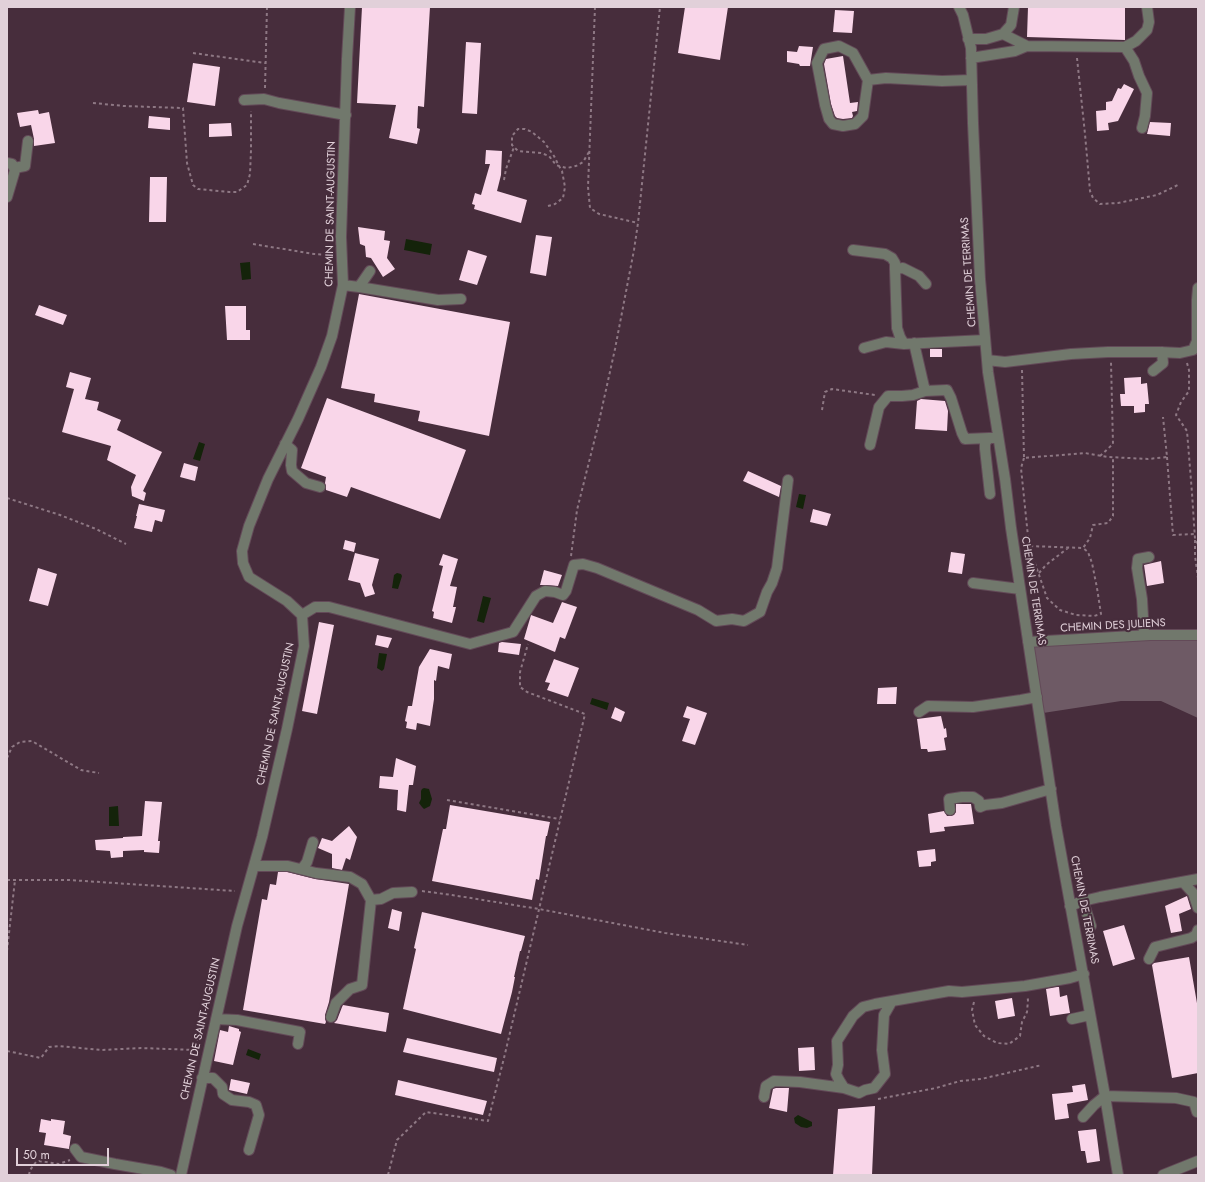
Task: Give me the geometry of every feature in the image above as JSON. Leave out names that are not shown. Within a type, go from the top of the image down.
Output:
[{"type":"street","name":"CHEMIN DE SAINT-AUGUSTIN","points":[[181,1175],[237,926],[254,866],[287,729],[304,646],[302,615],[287,601],[249,577],[243,563],[242,551],[249,526],[268,479],[321,367],[332,336],[343,285],[341,237],[350,7]]},
{"type":"street","name":"CHEMIN DE TERRIMAS","points":[[959,7],[963,15],[971,48],[971,80],[980,279],[994,438],[1020,589],[1070,906],[1084,974],[1118,1175]]},
{"type":"street","points":[[968,39],[986,39],[1003,34],[1011,25],[1014,7]]},
{"type":"street","points":[[971,58],[1015,51],[1027,46],[1125,47],[1136,41],[1147,30],[1149,22],[1147,7]]},
{"type":"street","points":[[1003,34],[1027,46]]},
{"type":"street","points":[[840,46],[853,53],[868,80],[863,116],[855,124],[843,126],[833,124],[829,119],[824,105],[817,63],[824,49],[840,46]]},
{"type":"street","points":[[1125,47],[1134,61],[1147,93],[1145,116],[1142,128]]},
{"type":"street","points":[[868,80],[886,78],[942,81],[971,80]]},
{"type":"street","points":[[247,100],[264,99],[346,115]]},
{"type":"street","points":[[10,166],[25,166],[28,141]]},
{"type":"street","points":[[7,197],[15,170],[10,166]]},
{"type":"street","points":[[853,250],[885,254],[892,258],[895,263],[897,328],[900,337],[909,344],[925,391]]},
{"type":"street","points":[[895,269],[903,268],[920,276],[926,284]]},
{"type":"street","points":[[359,287],[370,271]]},
{"type":"street","points":[[343,285],[438,300],[461,299]]},
{"type":"street","points":[[987,360],[1005,362],[1071,354],[1108,352],[1162,352],[1180,354],[1193,350],[1198,341],[1198,288]]},
{"type":"street","points":[[864,348],[886,342],[909,344],[985,340]]},
{"type":"street","points":[[1153,371],[1163,363],[1162,352]]},
{"type":"street","points":[[870,445],[879,407],[888,396],[902,396],[925,391],[946,390],[951,398],[965,439],[994,438]]},
{"type":"street","points":[[990,494],[985,443],[994,438]]},
{"type":"street","points":[[285,444],[292,450],[292,471],[306,483],[320,487]]},
{"type":"street","points":[[302,615],[315,607],[329,607],[470,644],[513,632],[536,596],[546,592],[555,592],[563,595],[566,591],[574,564],[583,564],[698,610],[716,622],[732,619],[744,621],[760,612],[777,568],[788,480]]},
{"type":"street","points":[[1144,635],[1138,559],[1149,557]]},
{"type":"street","points":[[973,584],[1020,589]]},
{"type":"street","name":"CHEMIN DES JULIENS","points":[[1028,642],[1144,635],[1198,635]]},
{"type":"street","points":[[919,712],[928,706],[974,707],[1037,697]]},
{"type":"street","points":[[950,810],[949,799],[973,797],[980,801],[980,807],[1002,803],[1051,789]]},
{"type":"street","points":[[302,869],[307,862],[313,842]]},
{"type":"street","points":[[254,866],[288,866],[316,873],[350,877],[362,884],[371,900],[362,985],[350,989],[336,1003],[331,1017]]},
{"type":"street","points":[[1070,906],[1083,901],[1198,879]]},
{"type":"street","points":[[1183,882],[1193,893],[1198,908]]},
{"type":"street","points":[[371,900],[381,899],[393,893],[412,892]]},
{"type":"street","points":[[1083,901],[1091,926]]},
{"type":"street","points":[[1149,959],[1155,947],[1190,938],[1196,934],[1198,930]]},
{"type":"street","points":[[844,1088],[836,1074],[838,1065],[837,1041],[853,1016],[863,1007],[949,991],[962,992],[1025,986],[1084,974]]},
{"type":"street","points":[[764,1097],[766,1086],[774,1081],[800,1082],[844,1088],[859,1093],[874,1088],[885,1074],[882,1050],[884,1015],[892,1001]]},
{"type":"street","points":[[1072,1019],[1090,1015]]},
{"type":"street","points":[[216,1019],[237,1020],[300,1032],[298,1044]]},
{"type":"street","points":[[202,1078],[213,1078],[222,1087],[223,1094],[232,1100],[249,1102],[256,1105],[259,1115],[249,1150]]},
{"type":"street","points":[[1083,1117],[1105,1096],[1176,1098],[1194,1102],[1197,1112]]},
{"type":"street","points":[[78,1153],[115,1164],[171,1175]]},
{"type":"street","points":[[1163,1175],[1198,1161]]},
{"type":"path","points":[[264,99],[267,7]]},
{"type":"path","points":[[595,7],[588,186],[590,208],[600,214],[638,224]]},
{"type":"path","points":[[574,564],[571,557],[577,510],[616,349],[634,250],[638,224],[660,7]]},
{"type":"path","points":[[1076,47],[1090,191],[1092,198],[1100,204],[1118,203],[1157,195],[1180,184]]},
{"type":"path","points":[[193,53],[266,63]]},
{"type":"path","points":[[93,103],[124,106],[184,108],[187,163],[193,185],[198,188],[237,192],[247,185],[250,174],[251,150],[247,100]]},
{"type":"path","points":[[548,206],[555,204],[562,198],[565,187],[562,171],[559,166],[544,142],[532,132],[525,129],[518,129],[512,136],[512,145],[518,151],[541,153],[549,156],[556,165],[559,166],[567,168],[576,166],[583,162],[590,150]]},
{"type":"path","points":[[504,180],[506,169],[514,147]]},
{"type":"path","points":[[253,244],[279,249],[329,255],[332,249]]},
{"type":"path","points":[[1185,352],[1189,370],[1189,391],[1176,415],[1187,431],[1195,534],[1195,556],[1198,578]]},
{"type":"path","points":[[1100,456],[1113,444],[1111,358]]},
{"type":"path","points":[[1022,366],[1024,458],[1021,468],[1029,546],[1047,598],[1060,610],[1076,615],[1094,616],[1100,614],[1098,588],[1088,552],[1083,548],[1029,546]]},
{"type":"path","points":[[822,410],[825,392],[832,389],[870,395],[888,396]]},
{"type":"path","points":[[1163,416],[1173,535],[1195,534]]},
{"type":"path","points":[[1024,458],[1085,453],[1100,456],[1148,459],[1167,457]]},
{"type":"path","points":[[1083,548],[1090,538],[1093,525],[1108,523],[1113,516],[1113,457]]},
{"type":"path","points":[[7,498],[60,515],[96,529],[126,544]]},
{"type":"path","points":[[1195,539],[1198,544]]},
{"type":"path","points":[[1039,573],[1046,565],[1068,547]]},
{"type":"path","points":[[388,1175],[397,1140],[426,1112],[488,1121],[585,714],[528,692],[520,687],[520,672],[528,644]]},
{"type":"path","points":[[7,758],[12,747],[20,742],[32,741],[81,770],[99,773]]},
{"type":"path","points":[[447,800],[560,819]]},
{"type":"path","points":[[7,880],[69,880],[247,891]]},
{"type":"path","points":[[7,951],[15,880]]},
{"type":"path","points":[[412,892],[424,891],[452,894],[665,933],[748,945]]},
{"type":"path","points":[[974,991],[975,997],[972,1010],[975,1025],[984,1036],[997,1043],[1009,1044],[1020,1036],[1022,1022],[1027,1012],[1028,1000],[1025,986]]},
{"type":"path","points":[[7,1051],[42,1058],[49,1047],[59,1046],[101,1050],[141,1048],[195,1050],[203,1021]]},
{"type":"path","points":[[878,1099],[936,1088],[960,1081],[981,1079],[1042,1065]]},
{"type":"path","points":[[29,1175],[30,1170],[36,1162],[39,1161],[59,1164],[78,1153]]},
{"type":"shaded area","points":[[406,239],[432,244],[430,255],[404,250]]},
{"type":"shaded area","points":[[250,262],[251,279],[242,280],[240,263]]},
{"type":"shaded area","points":[[199,442],[205,444],[200,461],[193,459]]},
{"type":"shaded area","points":[[799,494],[806,495],[803,509],[796,507]]},
{"type":"shaded area","points":[[397,573],[401,574],[402,576],[398,589],[392,588],[394,575]]},
{"type":"shaded area","points":[[483,596],[491,598],[484,623],[477,621]]},
{"type":"shaded area","points":[[1198,640],[1198,718],[1161,701],[1121,701],[1043,713],[1033,644]]},
{"type":"shaded area","points":[[379,653],[387,654],[384,669],[382,671],[377,668]]},
{"type":"shaded area","points":[[592,698],[609,703],[607,710],[590,704]]},
{"type":"shaded area","points":[[424,788],[429,789],[432,799],[430,806],[424,809],[419,803],[421,799],[421,791]]},
{"type":"shaded area","points":[[118,806],[119,826],[109,826],[109,807]]},
{"type":"shaded area","points":[[248,1049],[261,1054],[259,1060],[246,1055]]},
{"type":"shaded area","points":[[798,1115],[812,1122],[812,1126],[807,1128],[801,1127],[795,1123],[794,1118]]},
{"type":"building","points":[[362,7],[430,7],[424,107],[418,106],[417,128],[420,129],[417,144],[389,138],[396,105],[357,103]]},
{"type":"building","points":[[685,7],[728,7],[720,60],[678,53]]},
{"type":"building","points":[[1028,7],[1125,7],[1125,40],[1027,37]]},
{"type":"building","points":[[835,10],[854,11],[852,33],[833,32]]},
{"type":"building","points":[[466,42],[481,43],[477,114],[462,113]]},
{"type":"building","points":[[799,46],[813,47],[810,66],[800,66],[799,64],[787,62],[787,51],[797,52]]},
{"type":"building","points":[[843,56],[850,103],[858,102],[857,111],[852,112],[852,118],[843,119],[835,116],[831,104],[824,64],[826,59]]},
{"type":"building","points":[[193,63],[220,67],[215,106],[187,102]]},
{"type":"building","points":[[1124,84],[1134,89],[1118,121],[1108,123],[1109,130],[1097,131],[1096,111],[1106,110],[1106,102],[1112,101],[1118,88],[1121,89]]},
{"type":"building","points":[[38,110],[39,114],[49,112],[55,143],[34,146],[31,125],[20,127],[17,113]]},
{"type":"building","points":[[149,116],[170,118],[170,130],[148,128]]},
{"type":"building","points":[[1150,122],[1171,123],[1170,136],[1147,134]]},
{"type":"building","points":[[231,123],[232,136],[209,137],[209,124]]},
{"type":"building","points":[[486,150],[502,151],[501,175],[497,191],[527,200],[521,223],[474,209],[475,205],[472,204],[475,193],[481,195],[490,164],[485,164]]},
{"type":"building","points":[[150,177],[167,177],[166,222],[149,222]]},
{"type":"building","points":[[358,227],[385,231],[384,240],[390,241],[387,258],[395,269],[383,277],[371,258],[366,257],[365,246],[360,244]]},
{"type":"building","points":[[536,235],[552,237],[546,276],[530,273]]},
{"type":"building","points":[[468,250],[487,256],[477,285],[459,280]]},
{"type":"building","points":[[359,294],[510,322],[489,436],[418,421],[420,411],[374,402],[375,394],[341,388]]},
{"type":"building","points":[[39,305],[67,315],[63,325],[35,315]]},
{"type":"building","points":[[225,306],[246,306],[246,330],[250,330],[250,340],[227,340]]},
{"type":"building","points":[[930,349],[942,349],[942,357],[930,357]]},
{"type":"building","points":[[70,372],[91,378],[85,399],[99,402],[97,410],[121,420],[117,430],[162,452],[143,491],[146,493],[144,501],[132,496],[131,487],[136,475],[107,460],[111,446],[62,432],[74,389],[66,387]]},
{"type":"building","points":[[1141,377],[1141,384],[1147,383],[1149,404],[1145,404],[1145,412],[1134,413],[1134,406],[1121,406],[1120,394],[1125,394],[1124,378]]},
{"type":"building","points":[[327,398],[466,450],[440,519],[351,487],[347,497],[326,490],[326,477],[301,468]]},
{"type":"building","points":[[921,399],[945,401],[948,411],[947,431],[915,429],[917,401]]},
{"type":"building","points":[[184,463],[198,467],[195,481],[180,477]]},
{"type":"building","points":[[748,471],[781,486],[779,497],[743,481]]},
{"type":"building","points":[[139,504],[165,510],[162,522],[155,520],[152,532],[134,528]]},
{"type":"building","points":[[813,509],[831,514],[827,526],[810,522]]},
{"type":"building","points":[[345,540],[356,543],[354,552],[343,549]]},
{"type":"building","points":[[951,552],[965,554],[962,574],[948,572]]},
{"type":"building","points":[[355,553],[379,559],[372,585],[375,594],[365,597],[360,583],[348,580]]},
{"type":"building","points":[[443,554],[458,559],[450,586],[457,587],[453,607],[456,607],[452,623],[433,618],[434,612],[432,611],[443,566],[439,565]]},
{"type":"building","points":[[1161,561],[1164,583],[1147,586],[1144,565]]},
{"type":"building","points":[[38,568],[57,574],[48,606],[29,601]]},
{"type":"building","points":[[544,570],[562,575],[558,586],[540,585]]},
{"type":"building","points":[[562,602],[577,607],[565,639],[560,637],[555,652],[524,639],[531,615],[553,623]]},
{"type":"building","points":[[319,622],[334,625],[317,714],[302,711]]},
{"type":"building","points":[[377,635],[392,638],[388,648],[375,645]]},
{"type":"building","points":[[499,643],[521,644],[519,655],[498,652]]},
{"type":"building","points":[[430,649],[452,654],[449,669],[438,666],[436,681],[434,680],[434,699],[430,726],[417,723],[416,730],[406,728],[407,722],[405,721],[408,706],[412,706],[419,667]]},
{"type":"building","points":[[554,659],[579,668],[568,697],[547,690],[550,683],[545,682]]},
{"type":"building","points":[[897,687],[896,704],[877,704],[878,688]]},
{"type":"building","points":[[687,706],[707,713],[695,745],[682,741],[690,719],[683,717]]},
{"type":"building","points":[[615,707],[625,712],[621,722],[611,718]]},
{"type":"building","points":[[941,716],[944,729],[946,728],[947,737],[944,738],[946,750],[928,752],[927,749],[921,749],[917,719]]},
{"type":"building","points":[[396,758],[416,766],[413,785],[409,785],[406,812],[397,810],[398,790],[379,788],[380,776],[393,777]]},
{"type":"building","points":[[145,801],[162,802],[158,841],[160,841],[159,853],[144,852],[144,850],[123,851],[123,857],[111,858],[110,851],[96,850],[95,840],[142,836]]},
{"type":"building","points":[[956,804],[971,804],[974,824],[944,827],[945,831],[930,833],[928,814],[944,811],[947,816],[954,815],[956,812]]},
{"type":"building","points":[[450,805],[550,822],[546,836],[539,880],[536,879],[532,900],[432,881],[443,829],[446,829]]},
{"type":"building","points":[[349,826],[357,837],[350,860],[346,858],[342,870],[332,868],[332,854],[318,848],[322,838],[332,841]]},
{"type":"building","points":[[935,849],[936,861],[931,862],[931,866],[919,867],[917,851]]},
{"type":"building","points":[[278,872],[287,872],[315,879],[349,884],[329,1002],[325,1015],[325,1024],[243,1010],[262,899],[267,900],[270,884],[276,885]]},
{"type":"building","points":[[1187,896],[1191,909],[1179,914],[1182,931],[1171,933],[1165,906]]},
{"type":"building","points":[[392,909],[402,912],[399,931],[388,928]]},
{"type":"building","points":[[422,912],[525,936],[520,951],[512,992],[501,1034],[403,1009],[416,949],[414,948]]},
{"type":"building","points":[[1124,925],[1135,959],[1113,966],[1103,931]]},
{"type":"building","points":[[1189,957],[1198,1009],[1198,1073],[1172,1078],[1152,965],[1154,963]]},
{"type":"building","points":[[1059,987],[1060,997],[1067,995],[1070,1013],[1050,1016],[1046,989]]},
{"type":"building","points":[[1012,998],[1015,1016],[998,1019],[995,1001]]},
{"type":"building","points":[[343,1005],[389,1013],[386,1032],[334,1023],[337,1020]]},
{"type":"building","points":[[229,1026],[239,1029],[241,1032],[233,1065],[214,1061],[220,1030],[228,1032]]},
{"type":"building","points":[[407,1038],[497,1058],[494,1072],[403,1052]]},
{"type":"building","points":[[814,1047],[815,1070],[799,1071],[798,1048]]},
{"type":"building","points":[[231,1079],[250,1083],[247,1094],[229,1090]]},
{"type":"building","points":[[398,1080],[487,1101],[483,1115],[395,1095]]},
{"type":"building","points":[[1085,1084],[1088,1100],[1067,1104],[1069,1118],[1055,1120],[1052,1094],[1073,1092],[1072,1086]]},
{"type":"building","points":[[789,1088],[787,1112],[769,1108],[773,1089]]},
{"type":"building","points":[[875,1106],[872,1175],[833,1175],[838,1109]]},
{"type":"building","points":[[41,1119],[65,1121],[63,1134],[71,1136],[69,1149],[44,1145],[46,1133],[39,1132]]},
{"type":"building","points":[[1096,1129],[1100,1161],[1087,1163],[1085,1151],[1081,1151],[1078,1131]]}]
